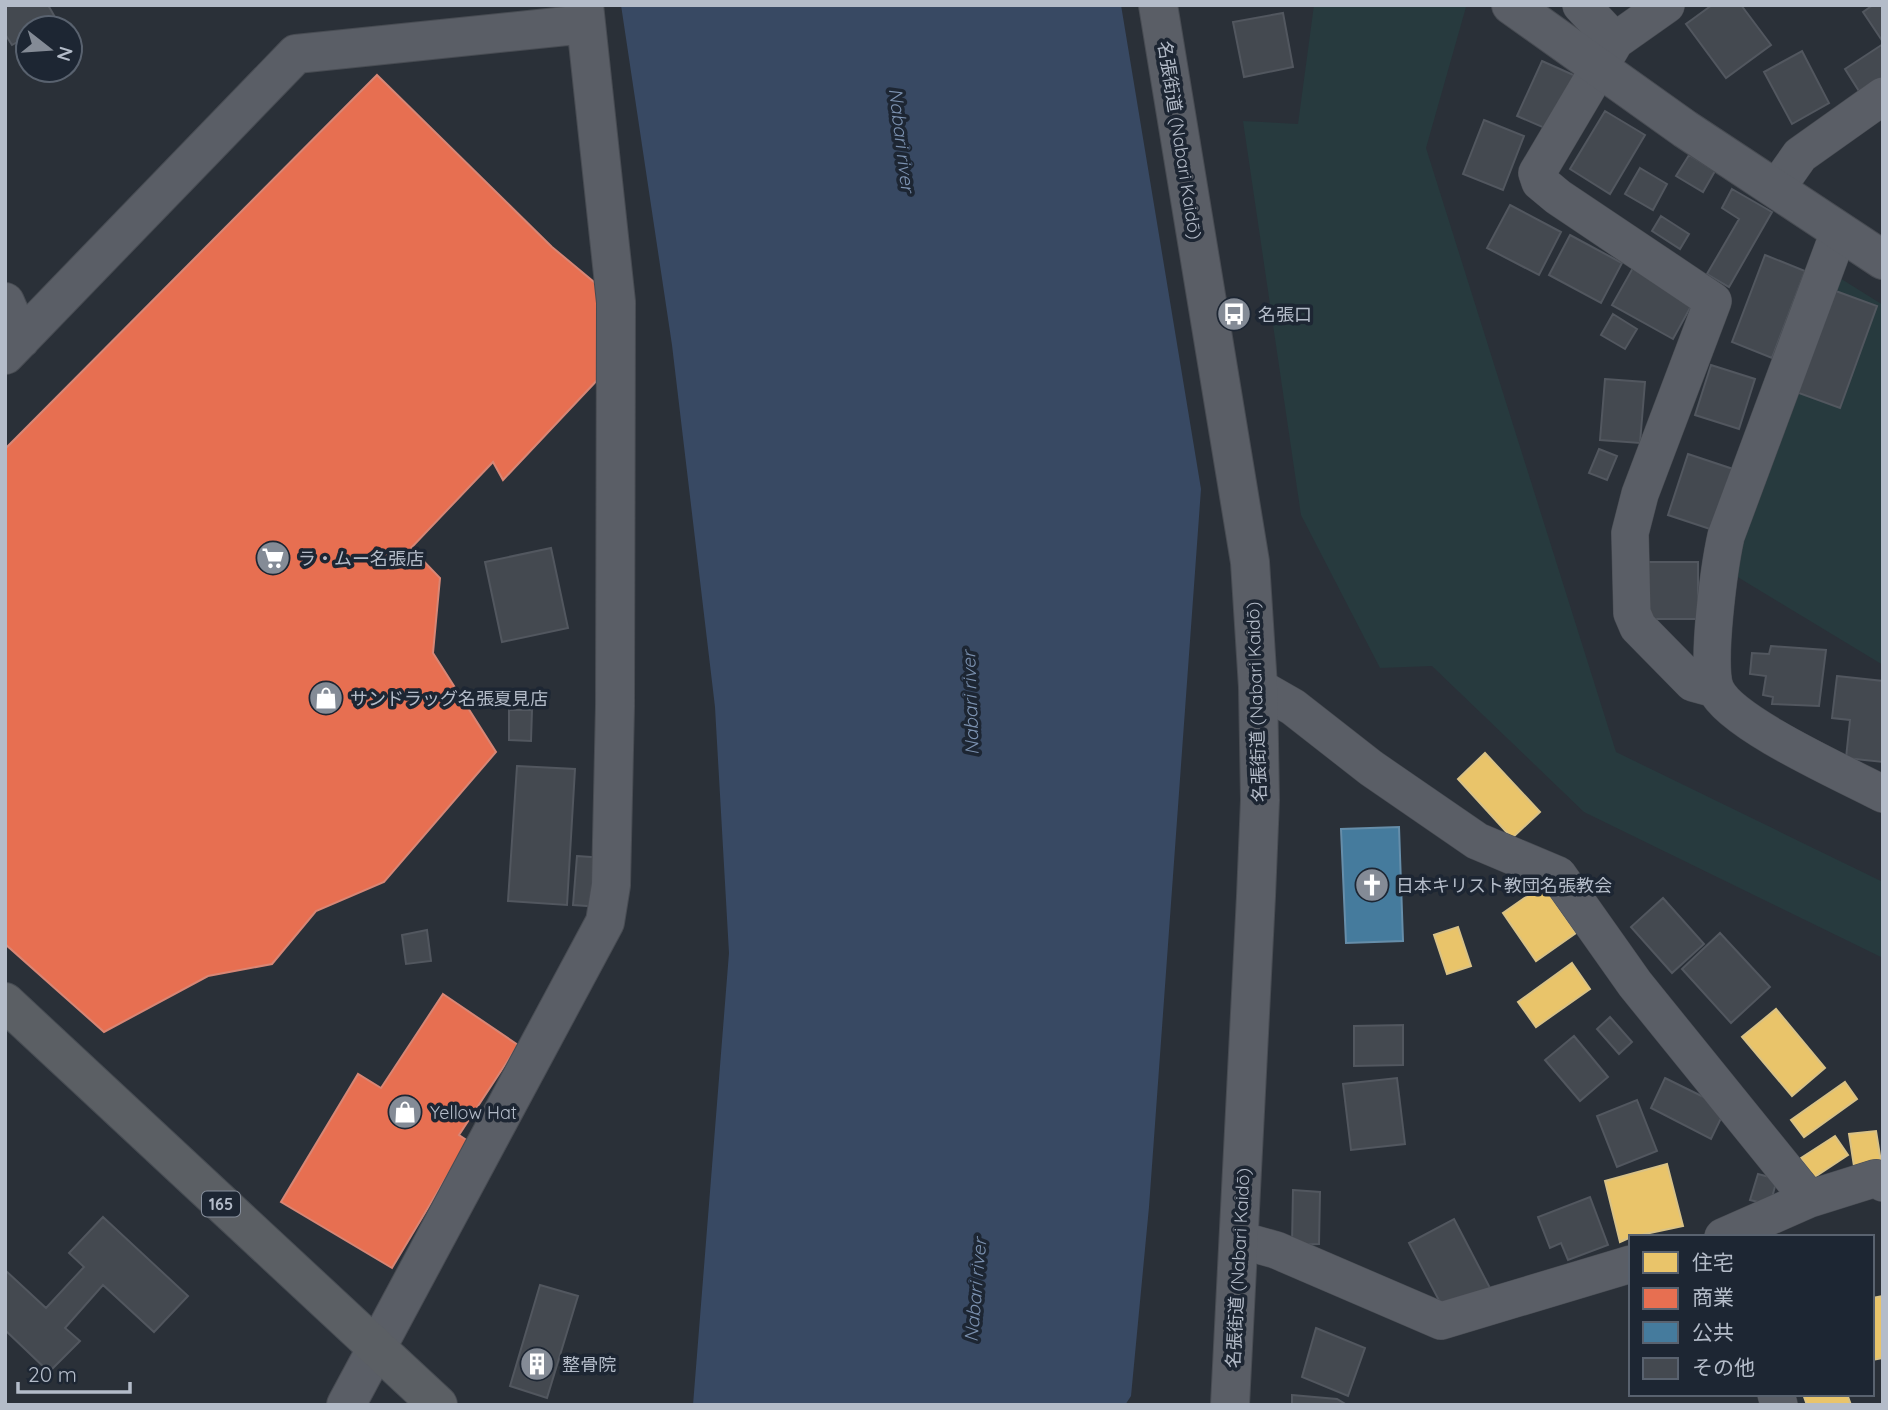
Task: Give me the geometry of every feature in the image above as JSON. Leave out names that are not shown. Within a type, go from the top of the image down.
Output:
[{"type":"highway","name":"165","points":[[5,1002],[438,1405]]},
{"type":"street","name":"名張街道 (Nabari Kaidō)","points":[[1158,5],[1250,562],[1258,687],[1260,800],[1230,1405]]},
{"type":"street","points":[[1511,5],[1607,54],[1776,189],[1883,260]]},
{"type":"street","points":[[1581,5],[1607,54]]},
{"type":"street","points":[[1666,5],[1607,54],[1537,173],[1540,182],[1558,197],[1713,301],[1640,494],[1630,533],[1632,613],[1638,627],[1693,682],[1715,690],[1748,720],[1782,741],[1883,794]]},
{"type":"street","points":[[13,347],[296,54],[585,15],[616,302],[615,706],[611,885],[605,922],[346,1405]]},
{"type":"street","points":[[1776,189],[1800,155],[1883,96]]},
{"type":"street","points":[[1715,690],[1712,667],[1720,564],[1726,536],[1839,232]]},
{"type":"street","points":[[5,302],[13,347]]},
{"type":"street","points":[[1258,687],[1293,707],[1371,768],[1477,841],[1558,875],[1635,984],[1809,1199]]},
{"type":"street","points":[[1727,1235],[1809,1199],[1876,1178],[1883,1183]]},
{"type":"street","points":[[1240,1240],[1276,1250],[1441,1321],[1629,1265]]},
{"type":"green space","points":[[1314,5],[1466,7],[1426,148],[1616,752],[1883,882],[1883,958],[1584,812],[1432,666],[1380,668],[1301,515],[1243,121],[1298,124]]},
{"type":"green space","points":[[1835,275],[1883,305],[1883,665],[1731,573]]},
{"type":"water","name":"Nabari river","points":[[621,5],[1121,5],[1201,489],[1149,1207],[1131,1396],[1125,1405],[693,1405],[729,953],[715,707],[672,345]]},
{"type":"building: 住宅","points":[[1485,753],[1540,812],[1512,838],[1458,779]]},
{"type":"building: 住宅","points":[[1543,885],[1576,933],[1536,961],[1503,913]]},
{"type":"building: 住宅","points":[[1458,927],[1471,966],[1447,974],[1434,935]]},
{"type":"building: 住宅","points":[[1572,963],[1590,989],[1536,1027],[1518,1002]]},
{"type":"building: 住宅","points":[[1776,1009],[1825,1068],[1792,1096],[1742,1037]]},
{"type":"building: 住宅","points":[[1845,1082],[1857,1099],[1804,1137],[1791,1120]]},
{"type":"building: 住宅","points":[[1876,1131],[1881,1162],[1854,1166],[1849,1134]]},
{"type":"building: 住宅","points":[[1835,1136],[1848,1155],[1813,1178],[1801,1158]]},
{"type":"building: 住宅","points":[[1667,1164],[1683,1226],[1629,1235],[1629,1238],[1620,1242],[1605,1181]]},
{"type":"building: 住宅","points":[[1883,1296],[1883,1358],[1874,1360],[1874,1298]]},
{"type":"building: 住宅","points":[[1804,1396],[1848,1396],[1851,1405],[1807,1405]]},
{"type":"building: 商業","points":[[377,75],[552,247],[606,292],[602,375],[503,480],[493,462],[411,548],[440,578],[433,653],[496,752],[384,882],[316,911],[272,964],[208,976],[104,1032],[5,944],[5,449]]},
{"type":"building: 商業","name":"Yellow Hat","points":[[443,994],[518,1045],[459,1135],[468,1141],[392,1268],[281,1202],[358,1074],[381,1088]]},
{"type":"building: 公共","name":"日本キリスト教団名張教会","points":[[1399,827],[1403,941],[1346,943],[1341,829]]},
{"type":"building: その他","points":[[5,5],[48,5],[53,14],[14,14],[14,44],[12,45],[5,34]]},
{"type":"building: その他","points":[[1712,5],[1741,5],[1771,45],[1726,78],[1686,24]]},
{"type":"building: その他","points":[[1873,5],[1883,5],[1883,42],[1863,12]]},
{"type":"building: その他","points":[[1283,13],[1293,67],[1244,77],[1233,22]]},
{"type":"building: その他","points":[[1883,44],[1883,87],[1864,99],[1845,69]]},
{"type":"building: その他","points":[[1802,51],[1829,103],[1792,124],[1764,72]]},
{"type":"building: その他","points":[[1542,61],[1578,77],[1554,132],[1517,116]]},
{"type":"building: その他","points":[[1605,111],[1645,135],[1610,194],[1570,169]]},
{"type":"building: その他","points":[[1484,120],[1524,136],[1503,190],[1463,174]]},
{"type":"building: その他","points":[[1689,155],[1715,171],[1703,192],[1676,176]]},
{"type":"building: その他","points":[[1640,168],[1667,184],[1653,210],[1625,194]]},
{"type":"building: その他","points":[[1732,189],[1772,212],[1729,287],[1707,274],[1739,219],[1722,208]]},
{"type":"building: その他","points":[[1510,205],[1561,232],[1539,275],[1487,248]]},
{"type":"building: その他","points":[[1661,216],[1689,234],[1680,249],[1652,231]]},
{"type":"building: その他","points":[[1570,235],[1622,263],[1601,303],[1549,275]]},
{"type":"building: その他","points":[[1765,255],[1805,271],[1772,358],[1732,342]]},
{"type":"building: その他","points":[[1634,266],[1695,299],[1673,339],[1612,305]]},
{"type":"building: その他","points":[[1833,290],[1877,306],[1840,408],[1796,392]]},
{"type":"building: その他","points":[[1613,314],[1637,329],[1625,349],[1601,335]]},
{"type":"building: その他","points":[[1711,365],[1755,379],[1739,429],[1695,415]]},
{"type":"building: その他","points":[[1605,379],[1645,382],[1640,443],[1600,440]]},
{"type":"building: その他","points":[[1599,449],[1617,456],[1607,480],[1589,473]]},
{"type":"building: その他","points":[[1688,454],[1733,469],[1713,530],[1668,515]]},
{"type":"building: その他","points":[[551,548],[568,628],[502,642],[485,562]]},
{"type":"building: その他","points":[[1648,562],[1698,562],[1698,619],[1647,619]]},
{"type":"building: その他","points":[[1771,646],[1826,650],[1819,706],[1772,704],[1773,697],[1763,695],[1766,676],[1750,674],[1752,653],[1769,654]]},
{"type":"building: その他","points":[[1837,676],[1883,681],[1883,762],[1846,758],[1850,720],[1832,718]]},
{"type":"building: その他","points":[[509,710],[532,710],[531,741],[509,740]]},
{"type":"building: その他","points":[[517,766],[575,769],[567,905],[508,901]]},
{"type":"building: その他","points":[[577,856],[605,858],[601,907],[573,905]]},
{"type":"building: その他","points":[[1663,898],[1704,944],[1672,973],[1631,927]]},
{"type":"building: その他","points":[[427,930],[431,961],[406,964],[402,935]]},
{"type":"building: その他","points":[[1720,933],[1770,987],[1731,1023],[1682,969]]},
{"type":"building: その他","points":[[1610,1017],[1632,1042],[1619,1054],[1597,1029]]},
{"type":"building: その他","points":[[1403,1025],[1403,1065],[1354,1066],[1354,1026]]},
{"type":"building: その他","points":[[1574,1036],[1608,1077],[1580,1101],[1545,1060]]},
{"type":"building: その他","points":[[1397,1078],[1405,1144],[1351,1150],[1343,1084]]},
{"type":"building: その他","points":[[1665,1078],[1726,1108],[1711,1139],[1651,1108]]},
{"type":"building: その他","points":[[1637,1100],[1657,1151],[1617,1167],[1597,1116]]},
{"type":"building: その他","points":[[1758,1174],[1777,1179],[1770,1205],[1750,1200]]},
{"type":"building: その他","points":[[1293,1190],[1320,1192],[1319,1244],[1292,1245]]},
{"type":"building: その他","points":[[1590,1197],[1608,1245],[1568,1260],[1561,1243],[1550,1248],[1538,1217]]},
{"type":"building: その他","points":[[103,1217],[188,1296],[154,1332],[103,1285],[65,1328],[80,1341],[49,1372],[5,1330],[5,1270],[46,1308],[84,1267],[69,1253]]},
{"type":"building: その他","points":[[1454,1219],[1490,1288],[1445,1312],[1409,1243]]},
{"type":"building: その他","name":"整骨院","points":[[540,1285],[578,1296],[547,1398],[510,1386]]},
{"type":"building: その他","points":[[1316,1328],[1365,1348],[1348,1396],[1302,1377]]},
{"type":"building: その他","points":[[1292,1395],[1337,1399],[1347,1405],[1292,1405]]},
{"type":"place","name":"名張口","points":[[1234,314]]},
{"type":"place","name":"ラ・ムー名張店","points":[[273,558]]},
{"type":"place","name":"サンドラッグ名張夏見店","points":[[326,698]]},
{"type":"place","name":"日本キリスト教団名張教会","points":[[1372,885]]},
{"type":"place","name":"Yellow Hat","points":[[405,1112]]},
{"type":"place","name":"整骨院","points":[[537,1364]]}]
